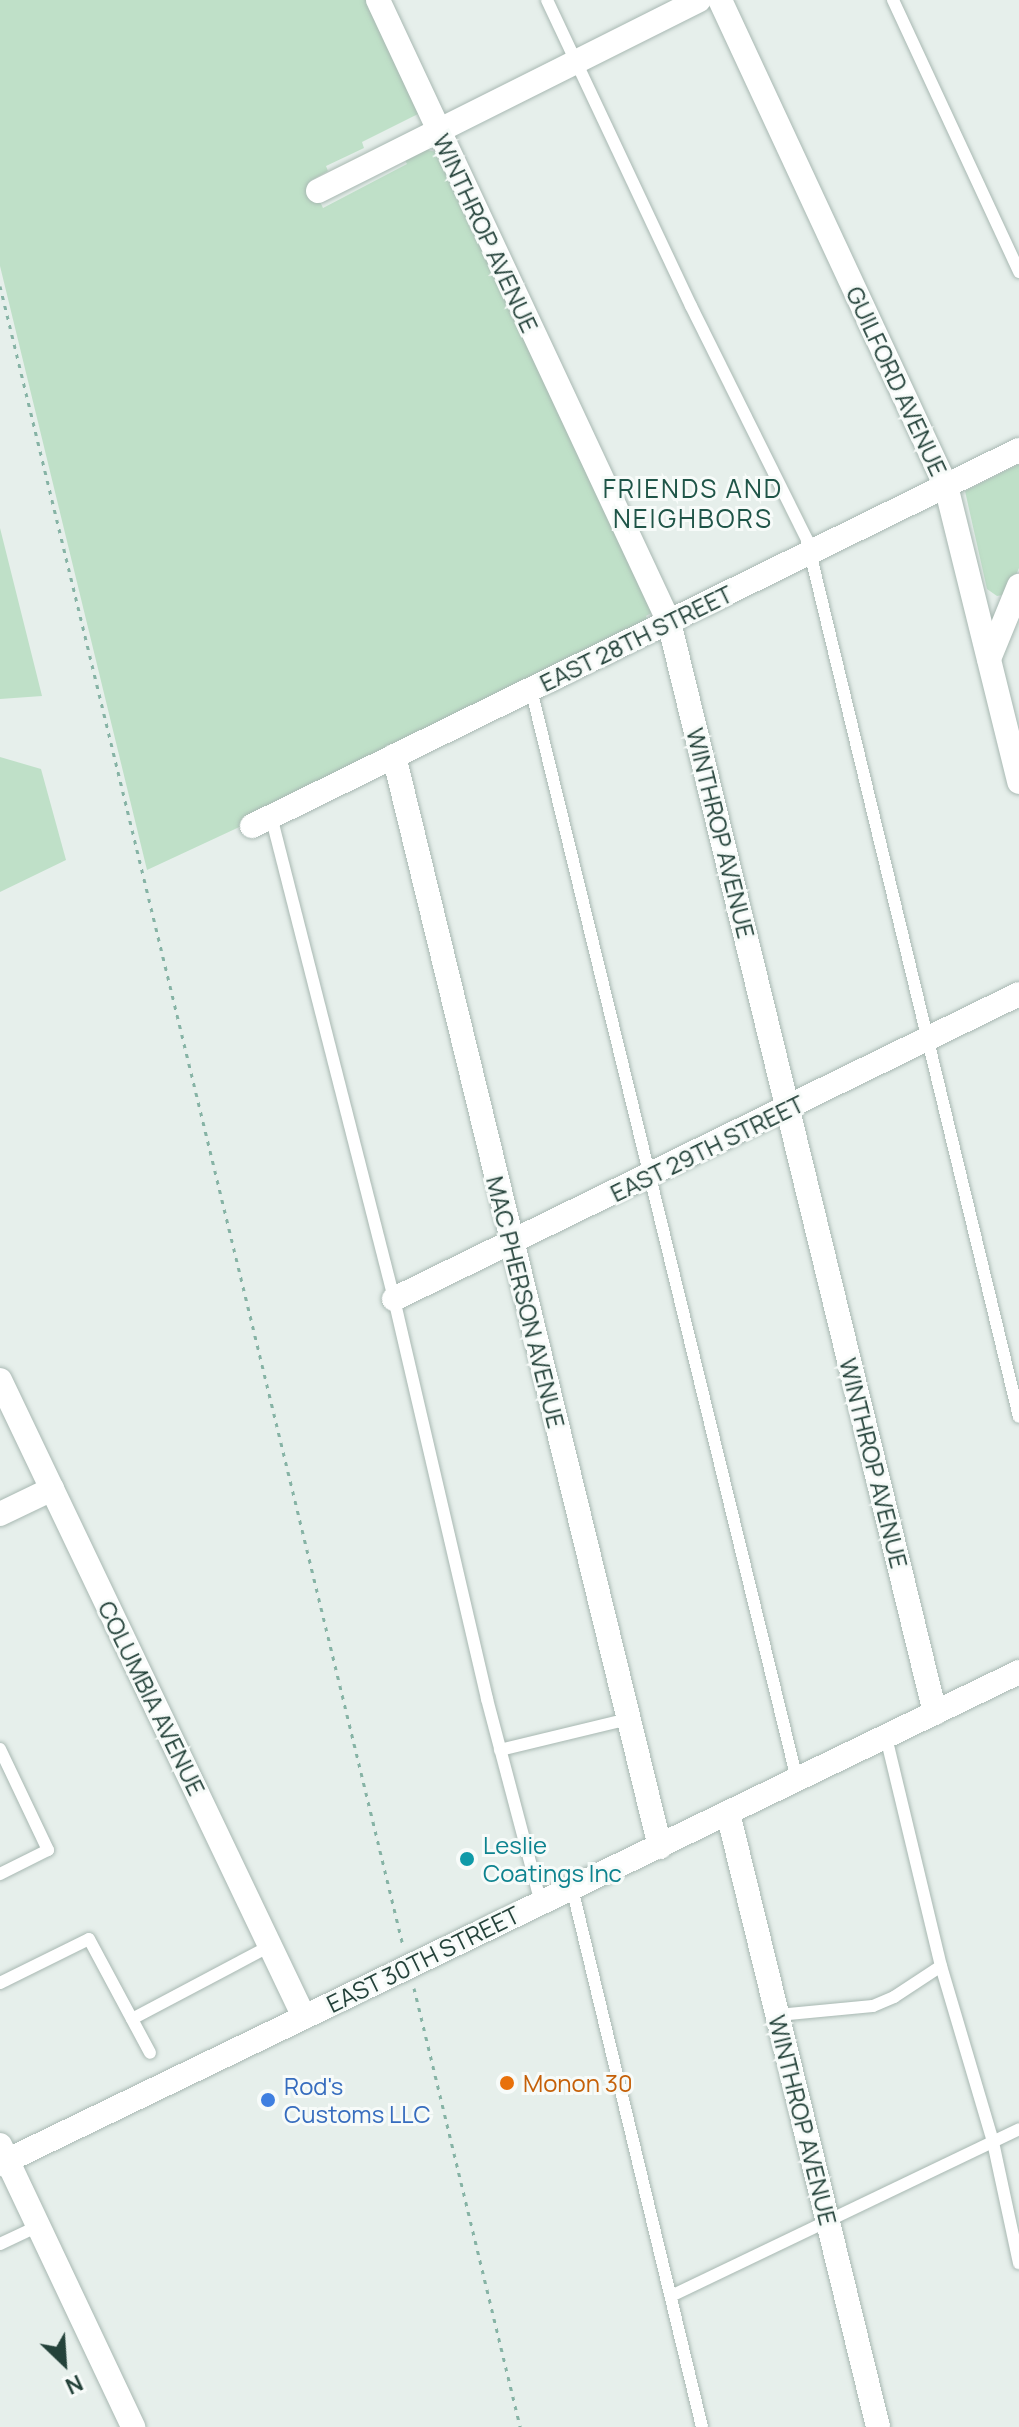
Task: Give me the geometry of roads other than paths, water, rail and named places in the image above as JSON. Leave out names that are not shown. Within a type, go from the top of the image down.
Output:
[{"type":"street","name":"WINTHROP AVENUE","points":[[378,0],[669,622],[935,1713]]},
{"type":"street","points":[[318,191],[437,128],[699,0]]},
{"type":"street","name":"GUILFORD AVENUE","points":[[720,0],[946,486],[1019,782]]},
{"type":"street","name":"EAST 28TH STREET","points":[[262,821],[1019,450]]},
{"type":"street","points":[[989,659],[1019,586]]},
{"type":"street","name":"MAC PHERSON AVENUE","points":[[394,756],[660,1847]]},
{"type":"street","name":"EAST 29TH STREET","points":[[394,1299],[1019,994]]},
{"type":"street","name":"COLUMBIA AVENUE","points":[[0,1380],[304,2017]]},
{"type":"street","points":[[0,1514],[52,1489]]},
{"type":"street","name":"EAST 30TH STREET","points":[[2,2157],[304,2017],[1019,1672]]},
{"type":"street","name":"WINTHROP AVENUE","points":[[728,1813],[878,2427]]},
{"type":"street","points":[[2,2157],[133,2427]]},
{"type":"lane","points":[[547,0],[691,306],[788,500],[809,553],[1019,1417]]},
{"type":"lane","points":[[893,0],[1019,272]]},
{"type":"lane","points":[[531,689],[797,1779]]},
{"type":"lane","points":[[262,821],[394,1299],[434,1483],[541,1903]]},
{"type":"lane","points":[[500,1750],[628,1719]]},
{"type":"lane","points":[[886,1737],[941,1966],[993,2142],[1019,2263]]},
{"type":"lane","points":[[0,1749],[48,1850],[0,1874]]},
{"type":"lane","points":[[572,1888],[702,2427]]},
{"type":"lane","points":[[0,1983],[89,1939],[150,2053]]},
{"type":"lane","points":[[132,2019],[270,1946]]},
{"type":"lane","points":[[778,2015],[873,2006],[894,1997],[941,1966]]},
{"type":"lane","points":[[671,2296],[1019,2129]]},
{"type":"lane","points":[[0,2244],[38,2226]]},
{"type":"place","name":"Leslie Coatings Inc","points":[[467,1859]]},
{"type":"place","name":"Monon 30","points":[[507,2083]]},
{"type":"place","name":"Rod's Customs LLC","points":[[268,2100]]},
{"type":"district","name":"FRIENDS AND NEIGHBORS","points":[[693,504]]}]
